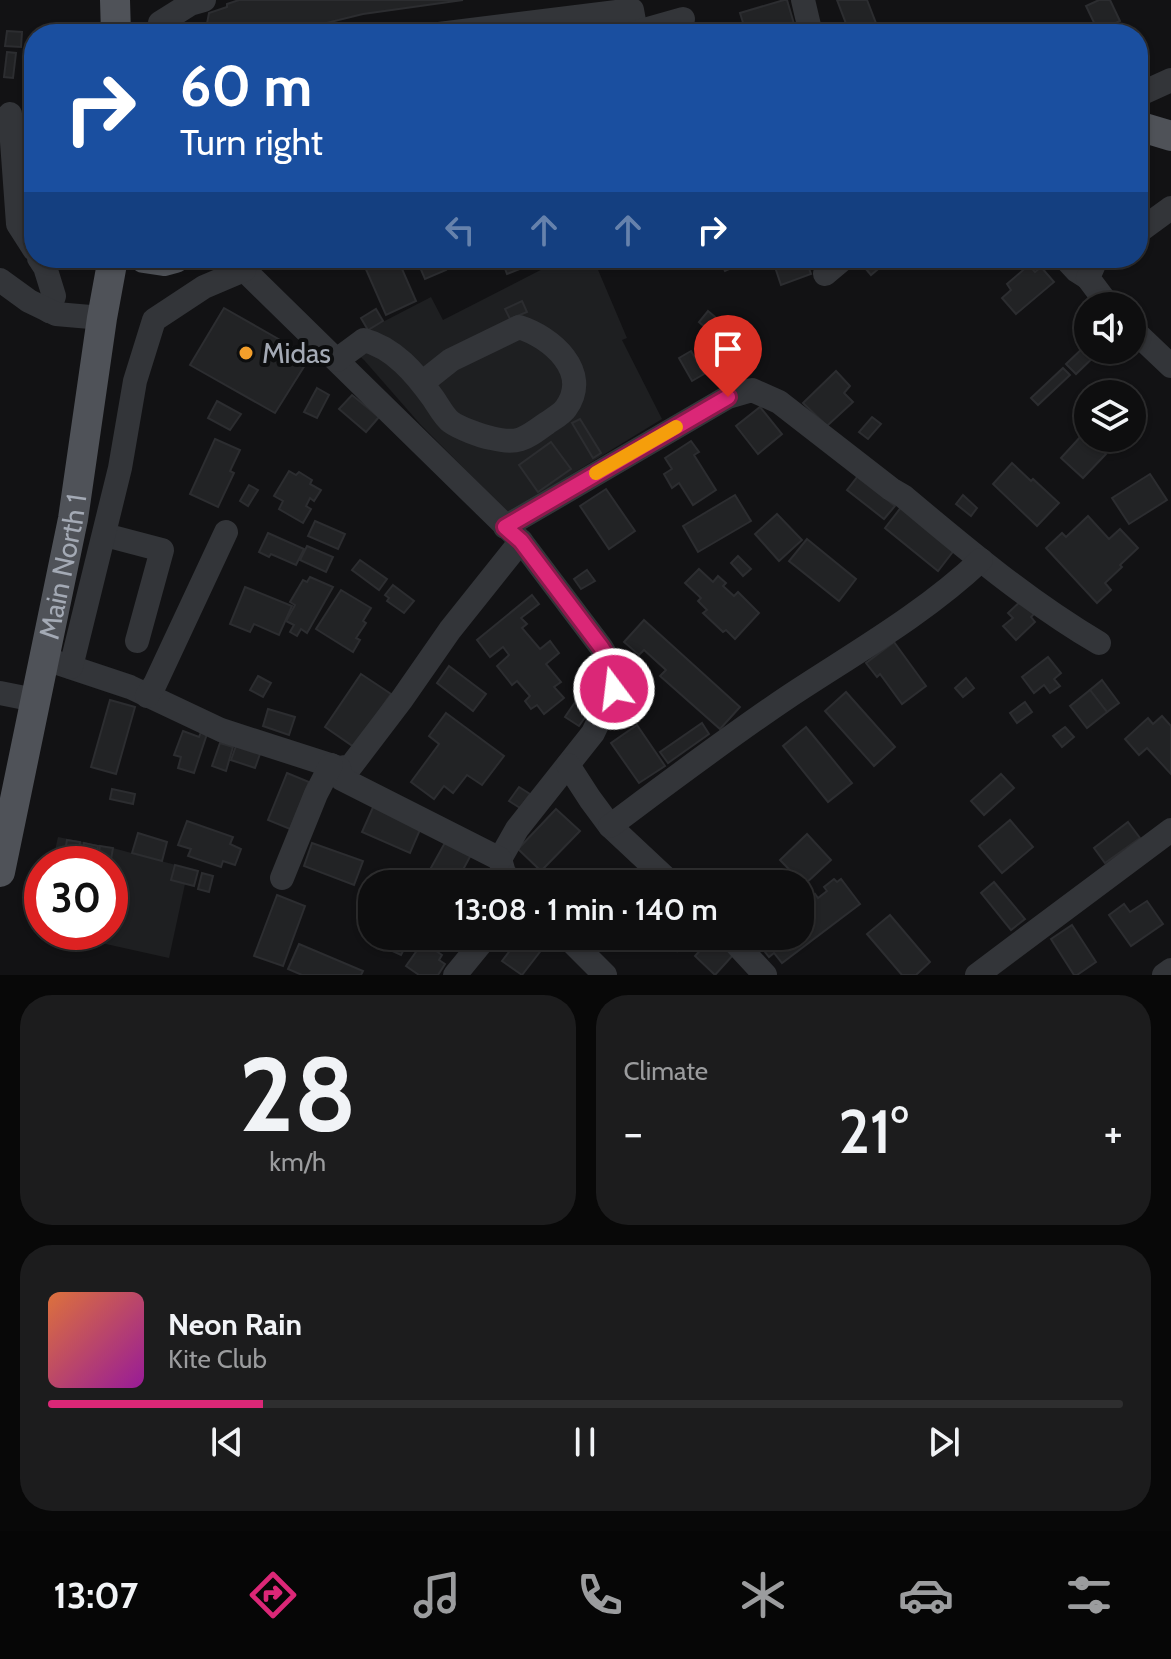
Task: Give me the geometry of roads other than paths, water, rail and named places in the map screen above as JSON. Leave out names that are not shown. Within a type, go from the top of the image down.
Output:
[{"type":"main road","points":[[115,0],[116,24]]},
{"type":"main road","points":[[1148,129],[1171,136]]},
{"type":"main road","name":"Main North 1","points":[[0,872],[35,700],[57,663],[73,519],[111,268]]},
{"type":"street","points":[[158,19],[204,0]]},
{"type":"street","points":[[803,0],[809,24]]},
{"type":"street","points":[[519,24],[632,10],[633,24]]},
{"type":"street","points":[[665,24],[683,19]]},
{"type":"street","points":[[1148,90],[1171,80]]},
{"type":"street","points":[[10,114],[18,224],[24,233]]},
{"type":"street","points":[[1148,225],[1171,208]]},
{"type":"street","points":[[0,302],[16,307],[39,306],[54,296],[45,268]]},
{"type":"street","points":[[232,268],[154,320],[135,381],[105,535],[57,663],[130,687],[221,730],[335,767],[351,766],[402,699],[513,534],[728,397],[752,390],[779,402],[981,560],[1072,627],[1099,643]]},
{"type":"street","points":[[242,268],[513,534],[601,647],[615,670],[614,689],[593,733],[517,829],[500,859],[503,870]]},
{"type":"street","points":[[825,274],[832,268]]},
{"type":"street","points":[[1074,268],[1077,271],[1095,268],[1104,292]]},
{"type":"street","points":[[0,280],[56,314],[102,318]]},
{"type":"street","points":[[337,360],[364,340],[378,344],[394,354],[422,383],[449,422],[489,438],[515,442],[531,435],[565,410],[572,395],[574,379],[571,365],[557,349],[536,332],[519,327],[451,360],[422,383]]},
{"type":"street","points":[[1146,342],[1171,366]]},
{"type":"street","points":[[147,696],[226,532]]},
{"type":"street","points":[[105,535],[162,550],[137,641]]},
{"type":"street","points":[[610,826],[724,741],[923,608],[981,560]]},
{"type":"street","points":[[0,693],[35,700]]},
{"type":"street","points":[[568,765],[610,826],[657,870]]},
{"type":"street","points":[[335,767],[342,779],[500,859]]},
{"type":"street","points":[[282,878],[316,794],[335,767]]},
{"type":"street","points":[[977,975],[1171,830]]},
{"type":"street","points":[[455,975],[476,950]]},
{"type":"street","points":[[580,950],[605,975]]},
{"type":"street","points":[[742,950],[765,975]]},
{"type":"street","points":[[1164,975],[1171,970]]},
{"type":"place","name":"Midas","points":[[246,353]]}]
